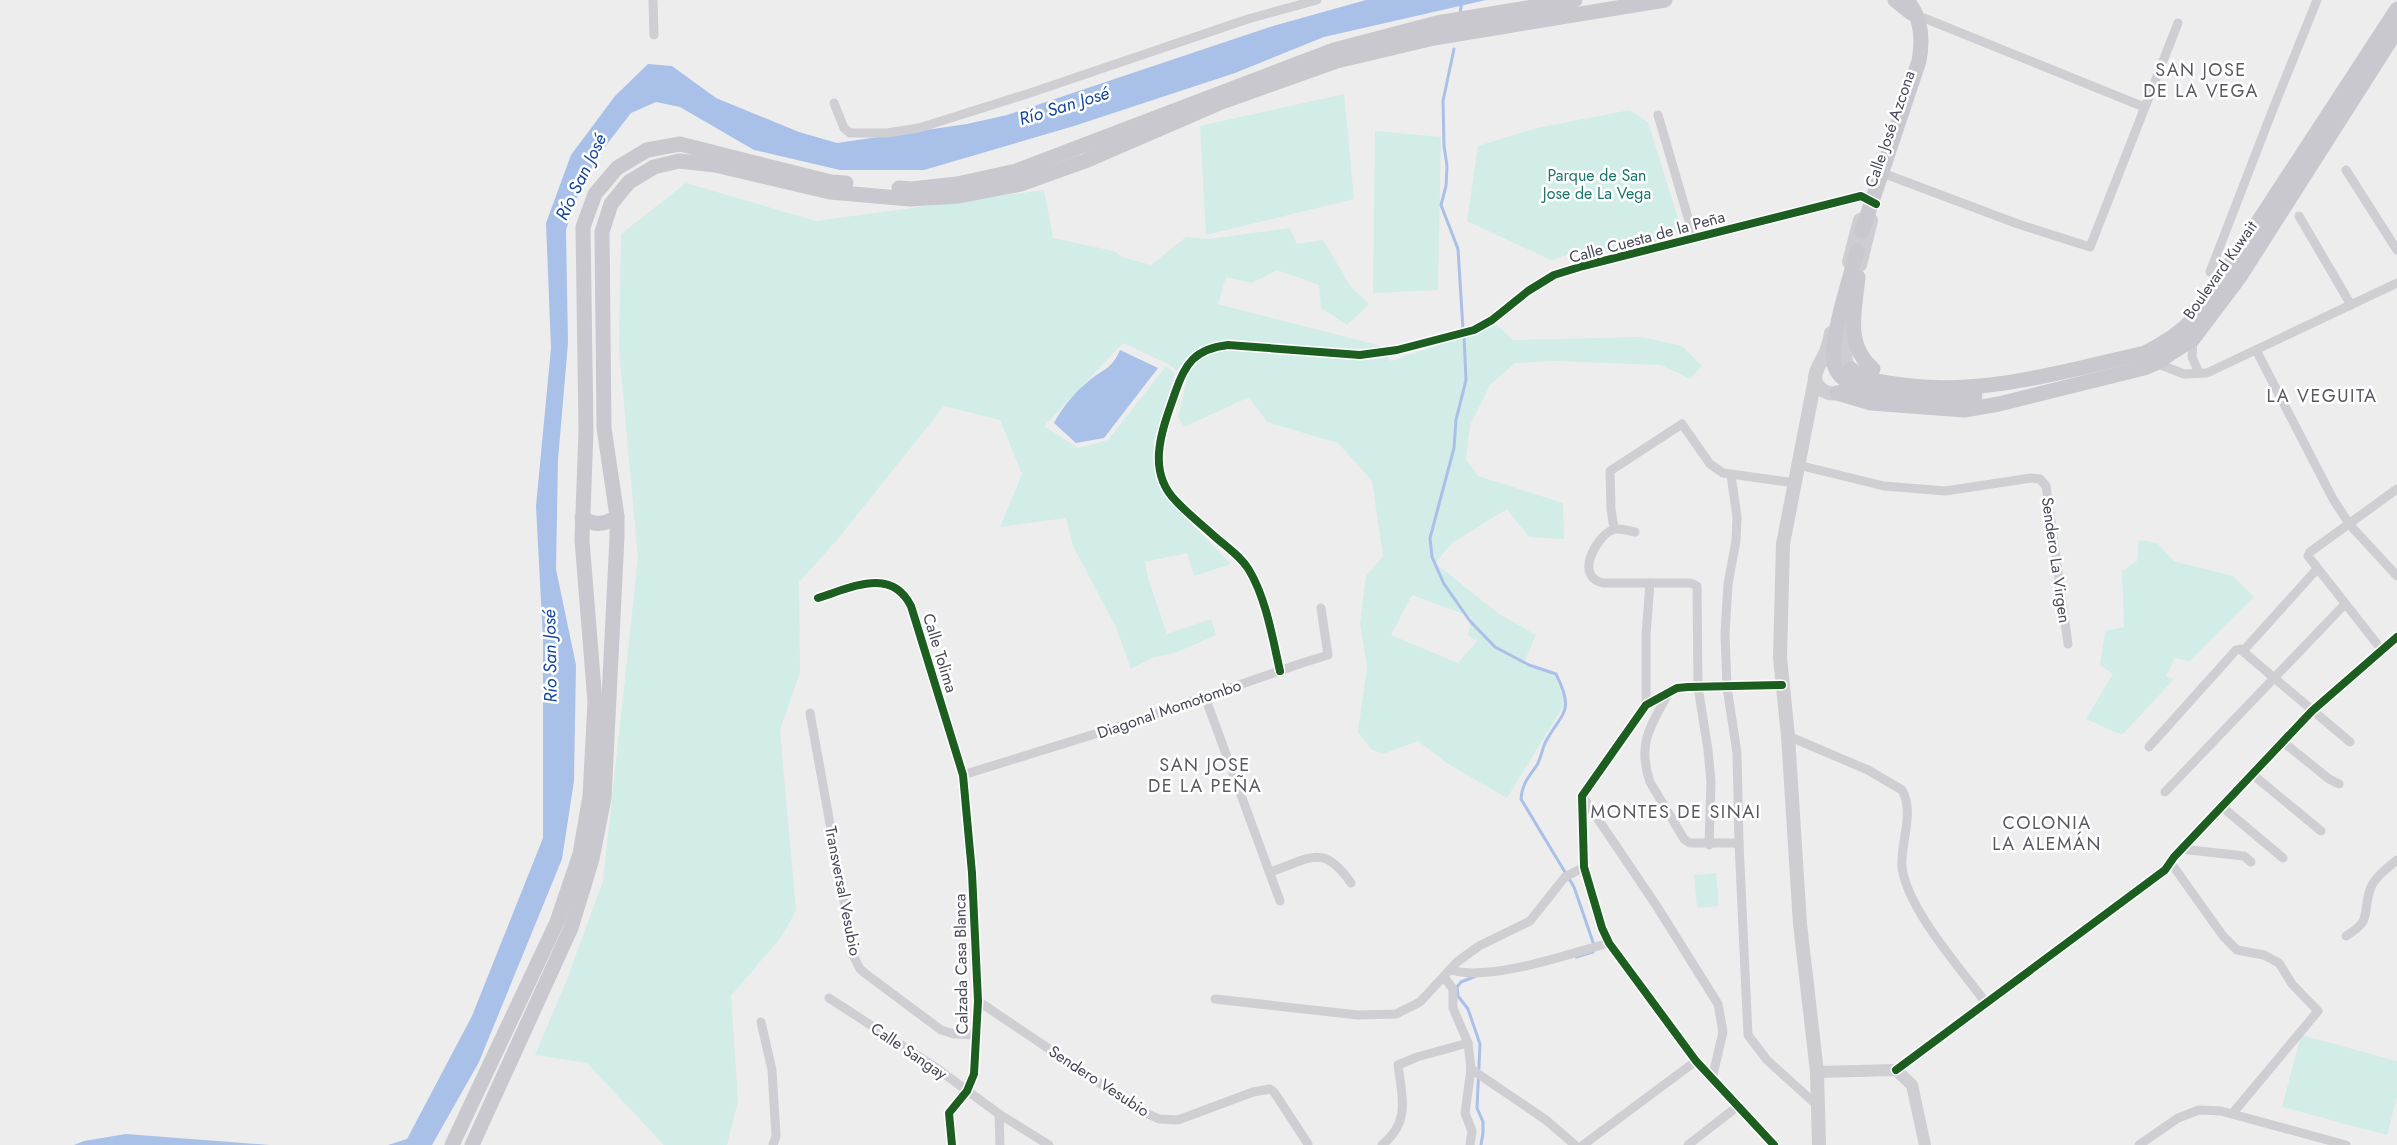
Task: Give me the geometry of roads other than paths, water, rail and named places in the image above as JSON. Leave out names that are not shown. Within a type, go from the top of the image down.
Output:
[{"type":"main road","points":[[452,1145],[557,922],[580,854],[590,796],[595,702],[582,540],[586,430],[584,226],[595,194],[617,168],[646,150],[680,144],[831,182],[911,189],[957,184],[1016,171],[1334,50],[1437,23],[1575,0]]},
{"type":"main road","points":[[472,1145],[571,928],[592,859],[604,798],[617,516],[604,428],[602,232],[611,204],[629,182],[654,167],[679,161],[715,165],[830,192],[910,199],[958,196],[1031,180],[1085,161],[1219,103],[1337,61],[1434,38],[1635,3],[1665,0]]},
{"type":"main road","points":[[1895,0],[1913,7],[1919,23],[1922,46],[1862,231],[1833,345],[1834,366],[1847,382],[1865,388],[1924,396],[1969,392],[2042,393]]},
{"type":"main road","name":"Calle José Azcona","points":[[1848,365],[1845,351],[1852,297],[1871,201],[1885,174],[1925,58],[1928,43],[1913,7]]},
{"type":"main road","name":"Calle José Azcona","points":[[1822,361],[1914,60],[1916,42],[1913,7]]},
{"type":"main road","name":"Boulevard Kuwait","points":[[1848,365],[1869,381],[1969,392],[2145,353],[2184,330],[2225,275],[2397,9]]},
{"type":"main road","name":"Boulevard Kuwait","points":[[1836,393],[1871,403],[1964,410],[1999,404],[2122,374],[2156,363],[2193,339],[2239,278],[2397,30]]},
{"type":"main road","points":[[1862,231],[1854,316],[1854,341],[1860,355],[1873,369],[1882,373],[1969,392]]},
{"type":"main road","points":[[1810,408],[1843,391],[1851,381],[1848,365],[1831,357],[1822,361],[1816,368],[1783,544],[1780,604],[1782,684],[1788,736],[1800,924],[1817,1071],[1819,1145]]},
{"type":"main road","points":[[1815,379],[1822,390],[1836,393]]},
{"type":"main road","points":[[582,518],[592,523],[602,523],[617,516]]},
{"type":"main road","points":[[582,540],[599,532],[617,537]]},
{"type":"street","points":[[653,0],[654,35]]},
{"type":"street","points":[[834,103],[844,128],[850,133],[886,133],[919,128],[1248,20],[1317,0]]},
{"type":"street","points":[[2210,272],[2272,109],[2317,0]]},
{"type":"street","points":[[1913,7],[2144,107]]},
{"type":"street","points":[[1885,174],[2018,224],[2090,247],[2178,23]]},
{"type":"street","points":[[1658,115],[1694,238]]},
{"type":"street","points":[[2346,170],[2397,250]]},
{"type":"street","name":"Calle Cuesta de la Peña","points":[[1280,671],[1257,586],[1249,569],[1174,500],[1163,481],[1158,462],[1159,445],[1180,380],[1197,354],[1213,347],[1228,345],[1360,355],[1397,350],[1470,331],[1492,320],[1528,291],[1554,275],[1818,206],[1861,196],[1871,201]]},
{"type":"street","points":[[2299,216],[2351,305]]},
{"type":"street","points":[[2156,363],[2184,374],[2207,373],[2397,283]]},
{"type":"street","points":[[2193,339],[2192,357],[2199,373]]},
{"type":"street","points":[[2256,350],[2333,499],[2350,525],[2397,576]]},
{"type":"street","points":[[1614,528],[1610,471],[1682,424],[1710,464],[1723,473],[1795,483]]},
{"type":"street","name":"Sendero La Virgen","points":[[1798,465],[1884,486],[1945,491],[2031,478],[2040,479],[2046,486],[2067,644]]},
{"type":"street","points":[[1731,475],[1737,517],[1725,624],[1727,687],[1737,753],[1748,1035],[1767,1060],[1819,1107]]},
{"type":"street","points":[[2381,649],[2308,559],[2308,554],[2397,489]]},
{"type":"street","points":[[1614,528],[1635,532]]},
{"type":"street","points":[[1614,528],[1599,543],[1590,562],[1589,574],[1597,582],[1691,583],[1697,586],[1698,687],[1708,750],[1710,782],[1709,845]]},
{"type":"street","points":[[2244,650],[2316,569]]},
{"type":"street","name":"Calle Tolima","points":[[818,598],[863,585],[884,582],[895,586],[906,595],[963,775]]},
{"type":"street","points":[[1646,705],[1646,635],[1650,583]]},
{"type":"street","points":[[2165,792],[2345,604]]},
{"type":"street","name":"Diagonal Momotombo","points":[[963,775],[1329,655],[1321,608]]},
{"type":"street","points":[[1817,1071],[1896,1070],[1986,1004],[2165,870],[2181,849],[2312,711],[2397,637]]},
{"type":"street","points":[[2150,747],[2236,650],[2244,650],[2350,742]]},
{"type":"street","points":[[1774,1145],[1696,1061],[1609,944],[1583,868],[1582,796],[1646,705],[1669,692],[1677,688],[1782,684]]},
{"type":"street","points":[[1669,692],[1646,736],[1647,775],[1684,838],[1695,845],[1739,843]]},
{"type":"street","points":[[1205,697],[1280,901]]},
{"type":"street","name":"Transversal Vesubio","points":[[810,713],[854,957],[860,969],[941,1030],[954,1034],[976,1035]]},
{"type":"street","points":[[1788,736],[1868,770],[1902,790],[1907,812],[1902,866],[1905,879],[1918,909],[1986,1004]]},
{"type":"street","points":[[2283,741],[2329,779],[2339,784]]},
{"type":"street","points":[[2252,774],[2322,831]]},
{"type":"street","name":"Calzada Casa Blanca","points":[[952,1145],[950,1113],[967,1091],[974,1074],[978,1001],[972,873],[963,775]]},
{"type":"street","points":[[1582,796],[1656,905],[1718,1004],[1722,1032],[1712,1079]]},
{"type":"street","points":[[2221,806],[2283,858]]},
{"type":"street","points":[[2181,849],[2244,856],[2251,862]]},
{"type":"street","points":[[1269,872],[1320,856],[1330,859],[1342,869],[1351,883]]},
{"type":"street","points":[[2346,936],[2357,930],[2366,916],[2369,891],[2376,880],[2397,860]]},
{"type":"street","points":[[2171,863],[2223,936],[2237,950],[2264,955],[2279,963],[2292,984],[2318,1011],[2232,1114]]},
{"type":"street","points":[[1215,999],[1358,1015],[1396,1014],[1420,1002],[1479,946],[1530,921],[1565,877],[1583,868]]},
{"type":"street","points":[[1448,973],[1494,971],[1609,944]]},
{"type":"street","points":[[1448,973],[1453,989],[1453,1008],[1468,1043],[1471,1069],[1465,1113],[1472,1131],[1470,1145]]},
{"type":"street","name":"Calle Sangay","points":[[829,998],[935,1067],[999,1114],[1049,1145]]},
{"type":"street","name":"Sendero Vesubio","points":[[978,1001],[1141,1111],[1159,1119],[1178,1120],[1253,1092],[1270,1089],[1308,1144]]},
{"type":"street","points":[[761,1022],[772,1070],[776,1136],[773,1145]]},
{"type":"street","points":[[1382,1145],[1388,1140],[1403,1113],[1404,1103],[1398,1065],[1468,1043]]},
{"type":"street","points":[[1583,1145],[1696,1061]]},
{"type":"street","points":[[1471,1069],[1546,1120],[1575,1145]]},
{"type":"street","points":[[1896,1070],[1912,1085],[1925,1145]]},
{"type":"street","points":[[1688,1145],[1738,1106]]},
{"type":"street","points":[[2139,1145],[2178,1118],[2199,1110],[2232,1114],[2346,1145]]},
{"type":"street","points":[[999,1114],[1000,1145]]},
{"type":"water","name":"Río San José","points":[[1366,0],[1486,0],[1324,37],[1235,73],[1074,126],[924,170],[840,170],[754,150],[680,107],[656,102],[631,113],[604,148],[575,201],[566,230],[568,343],[558,460],[556,569],[576,665],[574,781],[562,859],[479,1062],[432,1145],[388,1145],[407,1139],[472,1016],[543,838],[543,639],[536,506],[551,348],[546,223],[571,155],[615,96],[648,64],[672,66],[716,98],[799,132],[837,143],[967,124],[1007,115],[1273,26]]},
{"type":"water","points":[[1120,350],[1158,368],[1104,438],[1076,443],[1054,423],[1075,394],[1105,370]]},
{"type":"water","points":[[126,1134],[270,1145],[74,1145],[84,1141]]},
{"type":"waterway","points":[[1460,14],[1462,0]]},
{"type":"waterway","points":[[1454,49],[1443,101],[1447,166],[1446,186],[1441,205],[1458,249],[1463,329]]},
{"type":"waterway","points":[[1464,336],[1466,380],[1456,420],[1454,448],[1430,538],[1432,557],[1444,584],[1470,621],[1495,647],[1529,665],[1556,674],[1562,687],[1566,704],[1564,711],[1545,743],[1540,760],[1524,784],[1521,799],[1574,887],[1594,945]]},
{"type":"waterway","points":[[1576,957],[1593,952]]},
{"type":"waterway","points":[[1476,976],[1461,982],[1457,987],[1458,996],[1468,1009],[1480,1044],[1477,1108],[1483,1122],[1481,1145]]},
{"type":"district","name":"SAN JOSE DE LA VEGA","points":[[2201,80]]},
{"type":"district","name":"LA VEGUITA","points":[[2322,396]]},
{"type":"district","name":"SAN JOSE DE LA PEÑA","points":[[1205,775]]},
{"type":"district","name":"MONTES DE SINAI","points":[[1676,812]]},
{"type":"district","name":"COLONIA LA ALEMÁN","points":[[2047,833]]},
{"type":"park label","name":"Parque de San Jose de La Vega","points":[[1597,184]]}]
